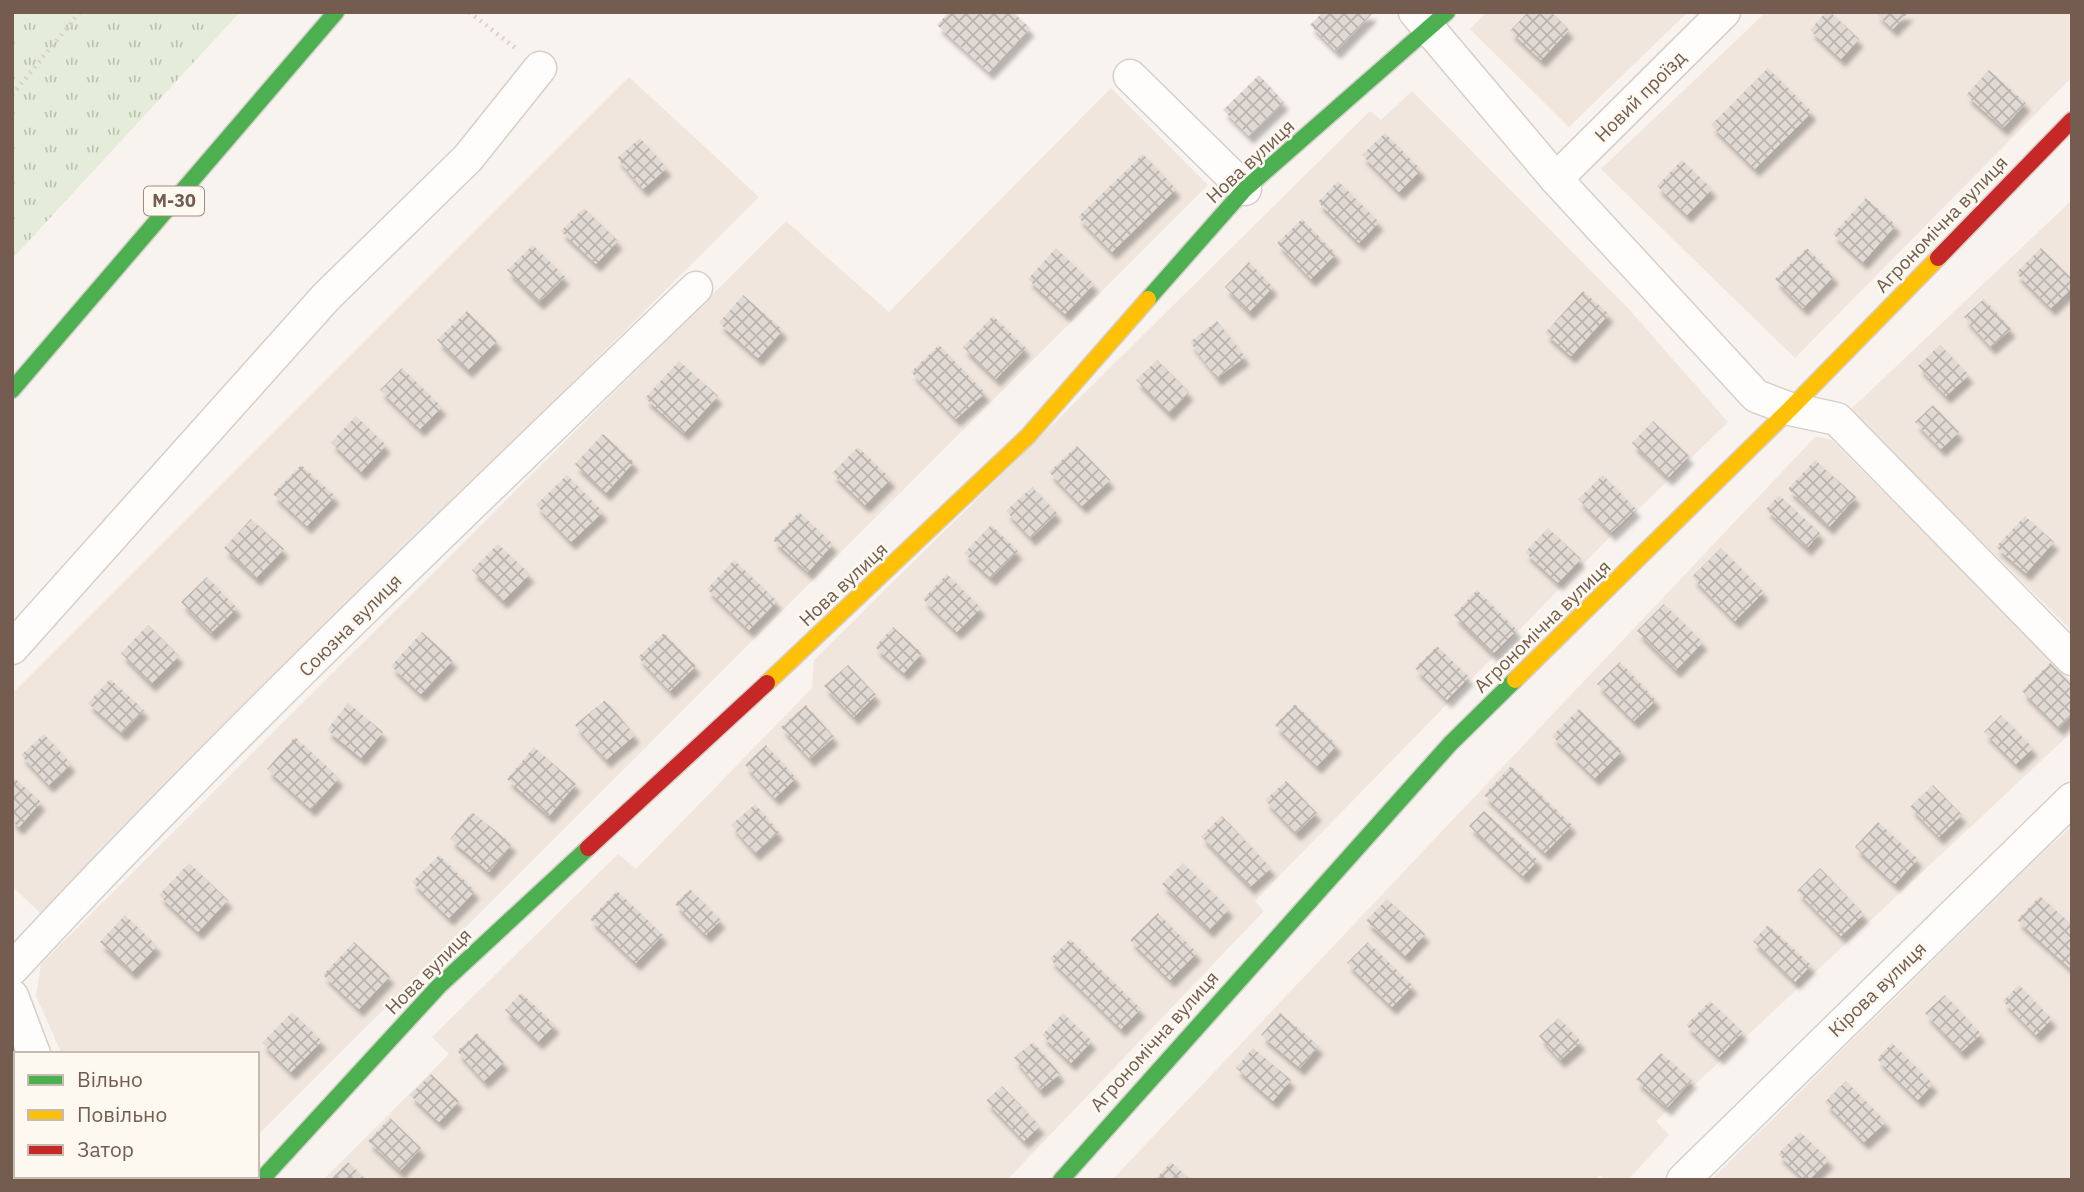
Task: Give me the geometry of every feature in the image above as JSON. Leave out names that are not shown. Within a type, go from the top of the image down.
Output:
[{"type":"main road","name":"М-30","points":[[12,390],[336,12]]},
{"type":"main road","name":"Нова вулиця","points":[[261,1180],[439,986],[834,622],[1028,436],[1245,189],[1431,18]]},
{"type":"main road","name":"Агрономічна вулиця","points":[[1062,1180],[1122,1108],[1450,744],[1790,409],[2072,120]]},
{"type":"street","name":"Новий проїзд","points":[[1556,179],[1724,12]]},
{"type":"street","points":[[1431,18],[1556,179],[1756,396],[1790,409],[1837,419],[2072,659]]},
{"type":"street","points":[[12,648],[326,297],[468,158],[540,68]]},
{"type":"street","points":[[1130,76],[1245,189]]},
{"type":"street","name":"Союзна вулиця","points":[[12,969],[113,861],[464,512],[696,288]]},
{"type":"street","name":"Кірова вулиця","points":[[1683,1180],[2072,799]]},
{"type":"street","points":[[12,996],[33,1052]]},
{"type":"path","points":[[12,95],[80,12]]},
{"type":"path","points":[[468,12],[540,68]]},
{"type":"shaded area","points":[[1487,12],[1688,12],[1569,127],[1470,29]]},
{"type":"shaded area","points":[[1766,12],[2072,12],[2072,77],[1795,358],[1601,169]]},
{"type":"shaded area","points":[[629,77],[759,197],[40,913],[12,886],[12,694]]},
{"type":"shaded area","points":[[1111,88],[1208,185],[259,1134],[259,1052],[61,1052],[36,996],[41,964],[786,221],[889,312]]},
{"type":"shaded area","points":[[1412,91],[1626,306],[1728,422],[1605,542],[1255,901],[1264,911],[1007,1180],[323,1180],[449,1054],[432,1037],[618,854],[636,869],[812,688],[814,660],[1370,111],[1381,120]]},
{"type":"shaded area","points":[[2072,200],[2072,631],[1849,411]]},
{"type":"shaded area","points":[[1816,436],[1832,440],[2072,682],[2072,732],[1656,1121],[1669,1135],[1628,1180],[1606,1180],[1600,1175],[1596,1180],[1112,1180]]},
{"type":"shaded area","points":[[2072,826],[2072,1180],[1711,1180],[2032,863]]},
{"type":"shaded area","points":[[12,1056],[14,1178],[72,1180],[12,1180]]},
{"type":"green space","points":[[12,12],[240,12],[12,259]]},
{"type":"building","points":[[949,12],[1013,12],[1030,28],[989,72],[937,25]]},
{"type":"building","points":[[1323,12],[1372,14],[1336,51],[1310,25]]},
{"type":"building","points":[[1528,12],[1551,12],[1569,30],[1541,60],[1510,31]]},
{"type":"building","points":[[1826,12],[1830,12],[1859,39],[1841,59],[1810,30]]},
{"type":"building","points":[[1875,12],[1909,12],[1893,29]]},
{"type":"building","points":[[1768,68],[1812,112],[1755,169],[1711,125]]},
{"type":"building","points":[[1989,70],[2026,103],[2003,128],[1966,95]]},
{"type":"building","points":[[1259,75],[1284,102],[1249,136],[1223,110]]},
{"type":"building","points":[[1385,133],[1421,170],[1399,192],[1362,155]]},
{"type":"building","points":[[640,138],[667,168],[643,189],[617,158]]},
{"type":"building","points":[[1143,154],[1176,189],[1112,252],[1078,217]]},
{"type":"building","points":[[1682,160],[1712,189],[1687,215],[1657,186]]},
{"type":"building","points":[[1338,181],[1379,222],[1359,243],[1318,202]]},
{"type":"building","points":[[1866,198],[1896,225],[1863,262],[1833,234]]},
{"type":"building","points":[[584,208],[618,241],[596,264],[561,231]]},
{"type":"building","points":[[1302,219],[1336,254],[1311,279],[1277,243]]},
{"type":"building","points":[[533,245],[565,277],[539,302],[507,270]]},
{"type":"building","points":[[1056,248],[1094,284],[1065,314],[1028,279]]},
{"type":"building","points":[[1807,248],[1834,276],[1803,308],[1775,279]]},
{"type":"building","points":[[2041,248],[2072,279],[2072,288],[2051,308],[2016,273]]},
{"type":"building","points":[[1249,262],[1273,287],[1249,312],[1225,287]]},
{"type":"building","points":[[1583,291],[1609,314],[1571,356],[1545,333]]},
{"type":"building","points":[[743,295],[783,330],[758,358],[719,323]]},
{"type":"building","points":[[1984,299],[2011,329],[1991,347],[1964,317]]},
{"type":"building","points":[[467,311],[497,341],[468,370],[437,340]]},
{"type":"building","points":[[993,316],[1026,348],[996,379],[963,347]]},
{"type":"building","points":[[1217,321],[1245,357],[1217,378],[1190,342]]},
{"type":"building","points":[[939,345],[985,393],[956,419],[911,372]]},
{"type":"building","points":[[1940,345],[1969,375],[1946,396],[1918,366]]},
{"type":"building","points":[[1157,360],[1189,392],[1169,413],[1136,380]]},
{"type":"building","points":[[679,361],[718,396],[684,433],[645,398]]},
{"type":"building","points":[[402,368],[442,407],[420,429],[380,390]]},
{"type":"building","points":[[1933,405],[1959,432],[1941,449],[1915,422]]},
{"type":"building","points":[[356,416],[386,445],[361,472],[331,442]]},
{"type":"building","points":[[1653,421],[1689,456],[1668,478],[1632,443]]},
{"type":"building","points":[[603,434],[634,462],[606,493],[575,464]]},
{"type":"building","points":[[1077,446],[1110,480],[1082,506],[1049,472]]},
{"type":"building","points":[[858,447],[891,479],[865,505],[832,473]]},
{"type":"building","points":[[1815,460],[1856,497],[1829,527],[1788,489]]},
{"type":"building","points":[[301,465],[335,496],[307,526],[273,494]]},
{"type":"building","points":[[567,475],[603,512],[571,542],[536,505]]},
{"type":"building","points":[[1603,475],[1636,509],[1611,533],[1578,499]]},
{"type":"building","points":[[1032,487],[1057,513],[1031,538],[1006,511]]},
{"type":"building","points":[[1779,495],[1820,533],[1807,548],[1766,509]]},
{"type":"building","points":[[799,512],[833,544],[808,572],[773,540]]},
{"type":"building","points":[[2025,516],[2054,542],[2026,573],[1996,547]]},
{"type":"building","points":[[251,519],[284,549],[256,578],[224,548]]},
{"type":"building","points":[[991,525],[1018,551],[991,578],[964,553]]},
{"type":"building","points":[[1548,528],[1581,559],[1558,583],[1525,552]]},
{"type":"building","points":[[498,544],[530,574],[503,601],[472,570]]},
{"type":"building","points":[[1721,548],[1764,592],[1735,621],[1692,577]]},
{"type":"building","points":[[734,560],[777,601],[749,630],[707,589]]},
{"type":"building","points":[[947,574],[981,608],[957,632],[923,599]]},
{"type":"building","points":[[207,577],[237,608],[211,633],[181,602]]},
{"type":"building","points":[[1477,590],[1517,630],[1493,654],[1454,615]]},
{"type":"building","points":[[1664,604],[1703,642],[1676,670],[1637,631]]},
{"type":"building","points":[[148,625],[179,656],[151,684],[121,653]]},
{"type":"building","points":[[893,627],[922,653],[904,673],[875,647]]},
{"type":"building","points":[[422,632],[453,660],[421,694],[391,666]]},
{"type":"building","points":[[664,633],[696,666],[670,691],[638,657]]},
{"type":"building","points":[[1437,646],[1469,677],[1447,700],[1415,668]]},
{"type":"building","points":[[1620,662],[1656,700],[1634,721],[1597,684]]},
{"type":"building","points":[[2050,663],[2072,685],[2072,715],[2059,728],[2022,691]]},
{"type":"building","points":[[848,665],[876,695],[854,717],[824,686]]},
{"type":"building","points":[[110,679],[144,710],[122,733],[88,703]]},
{"type":"building","points":[[605,700],[635,735],[606,760],[575,725]]},
{"type":"building","points":[[348,703],[383,732],[361,758],[327,730]]},
{"type":"building","points":[[1295,704],[1337,745],[1317,766],[1275,725]]},
{"type":"building","points":[[806,705],[834,737],[810,759],[781,727]]},
{"type":"building","points":[[1579,709],[1622,751],[1595,778],[1552,736]]},
{"type":"building","points":[[2001,715],[2033,748],[2016,764],[1984,732]]},
{"type":"building","points":[[44,734],[71,764],[49,785],[21,755]]},
{"type":"building","points":[[295,737],[339,778],[311,809],[267,769]]},
{"type":"building","points":[[766,745],[796,778],[775,798],[745,765]]},
{"type":"building","points":[[534,747],[576,784],[549,816],[507,779]]},
{"type":"building","points":[[1511,766],[1572,825],[1545,853],[1484,795]]},
{"type":"building","points":[[12,776],[41,802],[19,827],[12,821]]},
{"type":"building","points":[[1286,781],[1317,813],[1296,833],[1265,800]]},
{"type":"building","points":[[1933,785],[1962,815],[1939,837],[1910,807]]},
{"type":"building","points":[[755,804],[779,832],[755,853],[731,825]]},
{"type":"building","points":[[1484,811],[1538,860],[1523,876],[1469,826]]},
{"type":"building","points":[[472,812],[512,844],[489,872],[450,839]]},
{"type":"building","points":[[1222,816],[1271,868],[1250,887],[1201,836]]},
{"type":"building","points":[[1878,822],[1918,859],[1895,884],[1855,847]]},
{"type":"building","points":[[439,855],[475,891],[449,918],[412,882]]},
{"type":"building","points":[[189,863],[228,900],[198,932],[159,895]]},
{"type":"building","points":[[1183,863],[1229,909],[1209,930],[1162,884]]},
{"type":"building","points":[[1820,868],[1864,914],[1841,936],[1797,891]]},
{"type":"building","points":[[690,889],[721,920],[706,935],[675,904]]},
{"type":"building","points":[[617,891],[663,935],[636,963],[590,919]]},
{"type":"building","points":[[2040,896],[2072,925],[2072,970],[2017,920]]},
{"type":"building","points":[[1387,899],[1425,934],[1405,956],[1366,921]]},
{"type":"building","points":[[1158,913],[1197,953],[1170,980],[1130,940]]},
{"type":"building","points":[[125,915],[157,946],[132,972],[100,942]]},
{"type":"building","points":[[1768,925],[1811,965],[1795,982],[1753,941]]},
{"type":"building","points":[[1070,939],[1141,1009],[1121,1029],[1050,959]]},
{"type":"building","points":[[354,942],[390,976],[359,1009],[323,975]]},
{"type":"building","points":[[1368,942],[1413,986],[1392,1007],[1347,963]]},
{"type":"building","points":[[2019,985],[2052,1019],[2036,1035],[2003,1001]]},
{"type":"building","points":[[521,993],[555,1025],[538,1042],[505,1010]]},
{"type":"building","points":[[1945,995],[1981,1034],[1961,1052],[1925,1013]]},
{"type":"building","points":[[1710,1001],[1743,1032],[1719,1057],[1686,1025]]},
{"type":"building","points":[[292,1012],[322,1041],[291,1072],[262,1043]]},
{"type":"building","points":[[1063,1013],[1092,1041],[1071,1063],[1042,1035]]},
{"type":"building","points":[[1280,1013],[1319,1046],[1300,1068],[1261,1035]]},
{"type":"building","points":[[1559,1018],[1581,1042],[1560,1060],[1539,1036]]},
{"type":"building","points":[[477,1033],[504,1062],[484,1081],[457,1051]]},
{"type":"building","points":[[1033,1042],[1060,1074],[1040,1090],[1014,1058]]},
{"type":"building","points":[[1892,1043],[1933,1084],[1918,1100],[1877,1059]]},
{"type":"building","points":[[1253,1048],[1291,1080],[1273,1101],[1236,1068]]},
{"type":"building","points":[[1661,1053],[1692,1080],[1667,1108],[1636,1080]]},
{"type":"building","points":[[431,1074],[459,1101],[439,1122],[410,1095]]},
{"type":"building","points":[[1846,1081],[1886,1122],[1864,1142],[1825,1102]]},
{"type":"building","points":[[1002,1086],[1040,1126],[1024,1141],[986,1101]]},
{"type":"building","points":[[390,1118],[421,1148],[400,1171],[368,1141]]},
{"type":"building","points":[[1800,1132],[1829,1160],[1809,1180],[1805,1180],[1778,1154]]},
{"type":"building","points":[[348,1162],[366,1180],[330,1180]]},
{"type":"building","points":[[1171,1162],[1191,1180],[1155,1180]]},
{"type":"traffic: fast","points":[[12,390],[336,12]]},
{"type":"traffic: fast","points":[[1148,299],[1245,189],[1447,12]]},
{"type":"traffic: fast","points":[[1061,1180],[1450,744],[1515,680]]},
{"type":"traffic: fast","points":[[261,1180],[439,986],[588,848]]},
{"type":"traffic: slow","points":[[1515,680],[1790,409],[1938,258]]},
{"type":"traffic: slow","points":[[767,683],[1028,436],[1148,299]]},
{"type":"traffic: jam","points":[[1938,258],[2072,120]]},
{"type":"traffic: jam","points":[[588,848],[767,683]]}]
